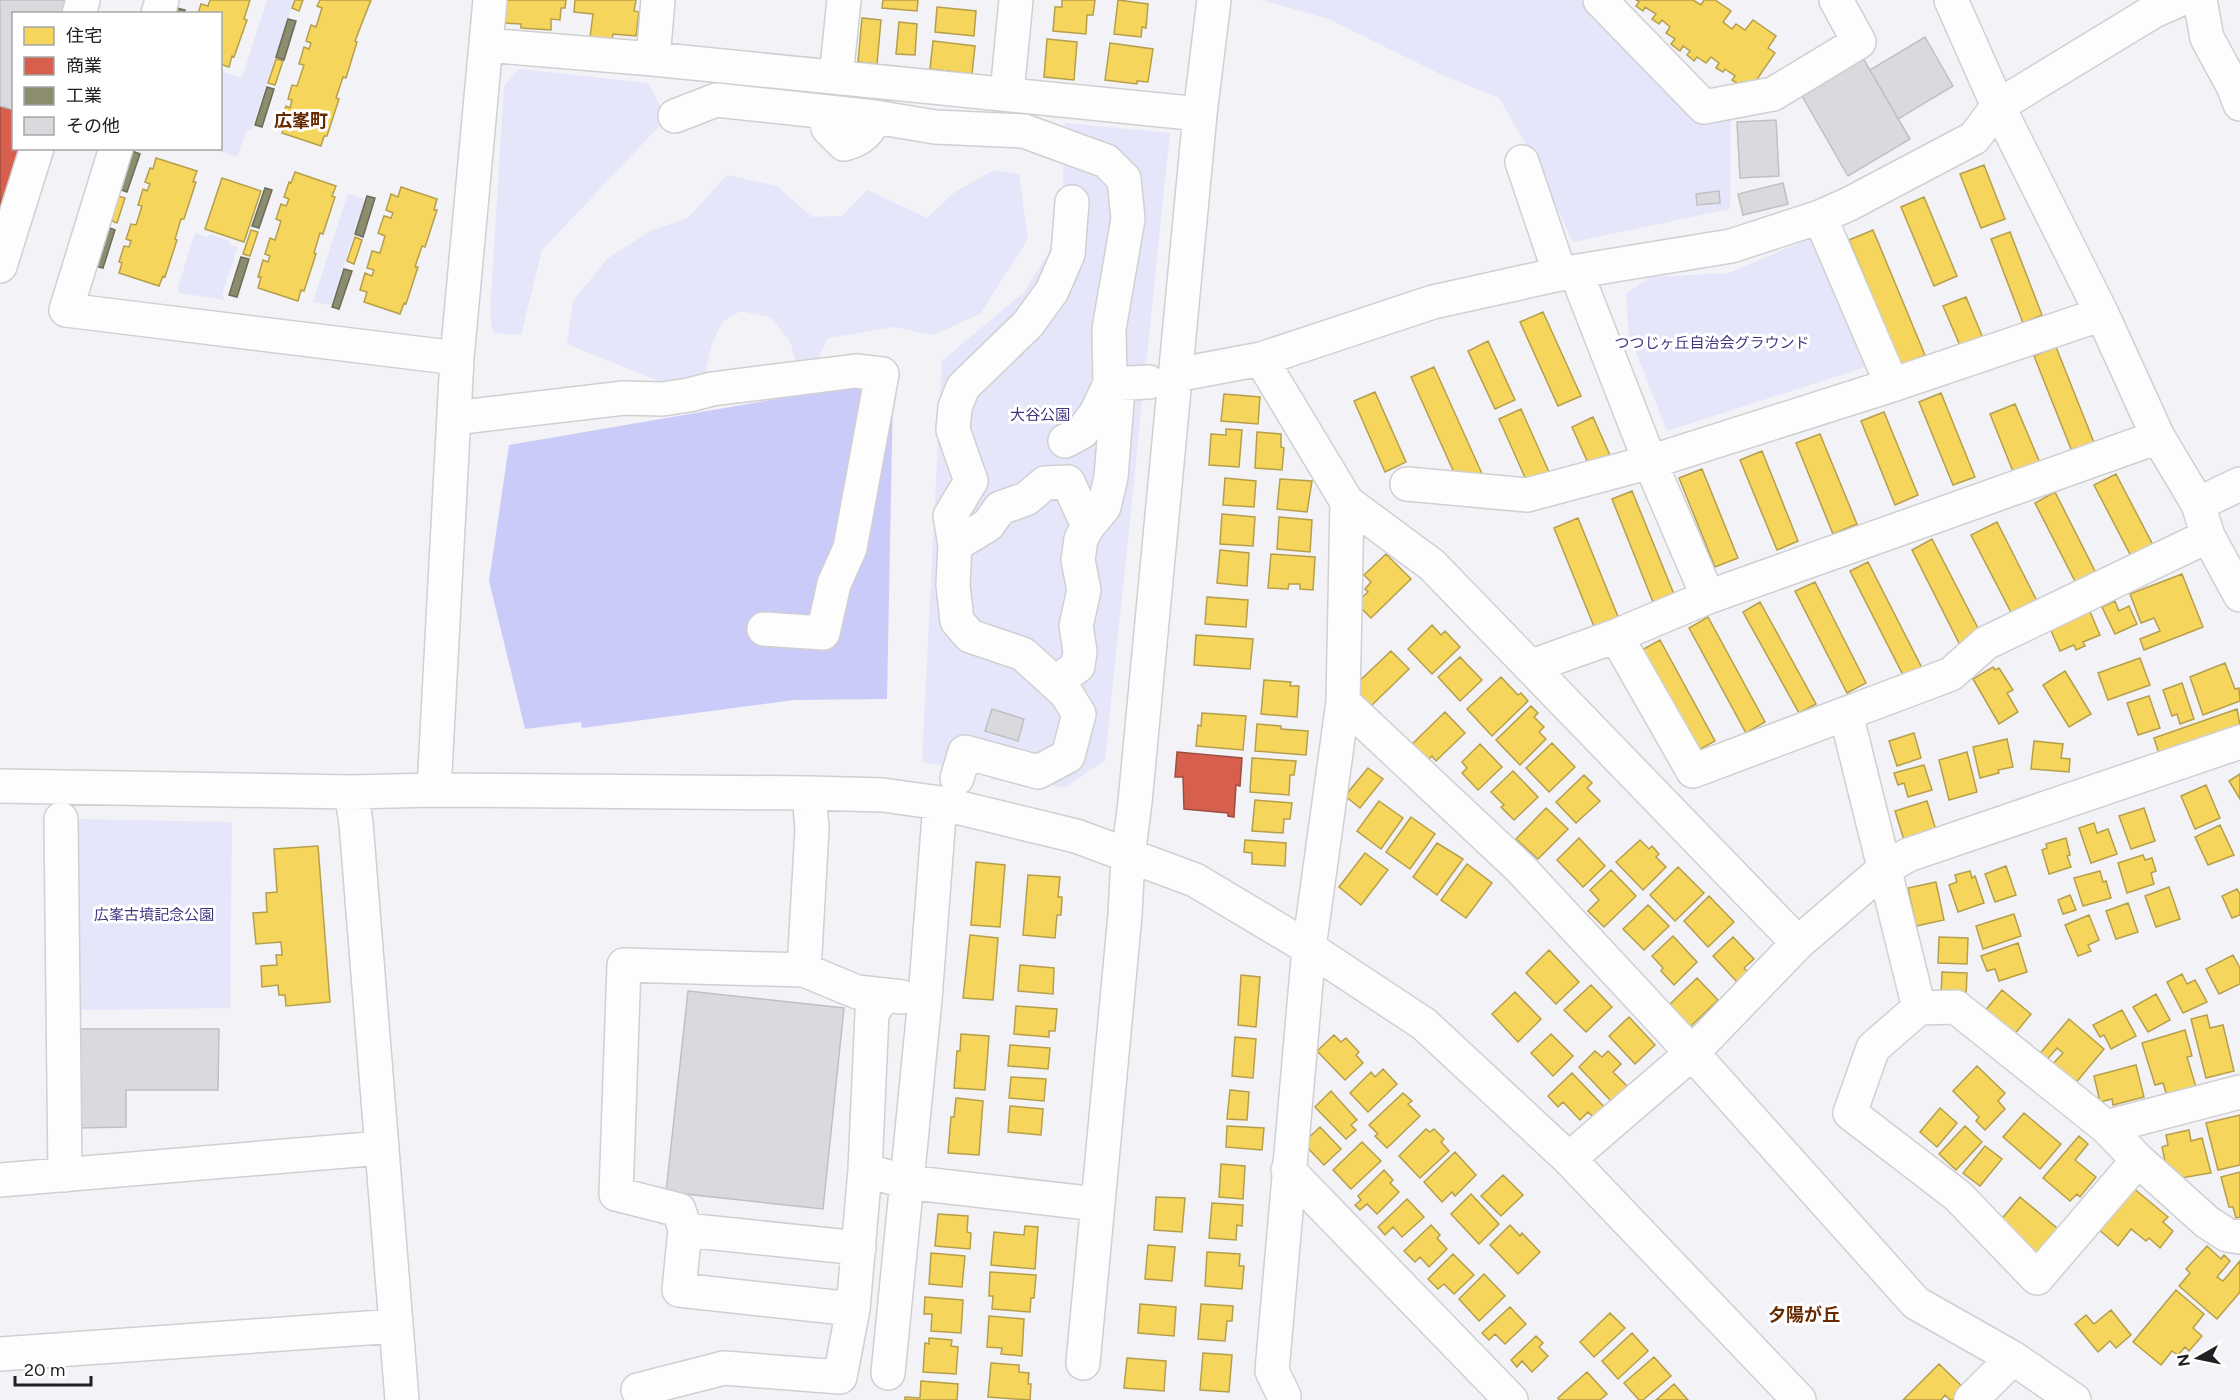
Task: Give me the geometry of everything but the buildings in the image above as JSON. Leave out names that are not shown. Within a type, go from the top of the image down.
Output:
[{"type":"street","points":[[434,790],[457,358],[490,0]]},
{"type":"street","points":[[653,58],[658,0]]},
{"type":"street","points":[[836,77],[844,0]]},
{"type":"street","points":[[1007,93],[1016,0]]},
{"type":"street","points":[[1083,1363],[1096,1204],[1125,915],[1128,857],[1137,790],[1163,378],[1214,0]]},
{"type":"street","points":[[1600,0],[1704,107],[1773,94],[1858,42],[1836,0]]},
{"type":"street","points":[[1951,0],[1998,106],[2102,314],[2158,437],[2198,504],[2208,537],[2240,595]]},
{"type":"street","points":[[2200,0],[2208,38],[2240,104]]},
{"type":"street","points":[[1110,384],[1163,378],[1261,359],[1433,302],[1568,273],[1731,246],[1820,217],[1850,204],[1974,138],[1998,106],[2161,4]]},
{"type":"street","points":[[486,45],[653,58],[1200,114]]},
{"type":"street","points":[[675,116],[716,100],[875,117],[937,115],[1024,131],[1106,161],[1124,179],[1128,219],[1109,329],[1110,384],[1117,402],[1111,477],[1104,507],[1088,526],[1082,539],[1078,560],[1084,590],[1076,626],[1080,651],[1078,666],[1055,683]]},
{"type":"street","points":[[0,266],[36,150]]},
{"type":"street","points":[[115,150],[66,310],[457,358]]},
{"type":"street","points":[[1522,162],[1708,597]]},
{"type":"street","points":[[888,1373],[925,999],[949,790],[965,752],[1038,772],[1068,756],[1079,714],[1066,693],[1023,654],[970,636],[957,621],[953,585],[955,545],[950,516],[971,481],[953,430],[955,408],[963,387],[1028,324],[1053,291],[1068,254],[1072,202]]},
{"type":"street","points":[[1820,217],[1892,385]]},
{"type":"street","points":[[1407,484],[1527,495],[1650,462],[1892,385],[2102,314]]},
{"type":"street","points":[[1261,359],[1347,502],[1432,565],[1798,943]]},
{"type":"street","points":[[453,418],[624,398],[662,399],[689,395],[712,388],[856,371],[882,374],[850,548],[834,584],[823,633],[764,629]]},
{"type":"street","points":[[1088,526],[1043,466],[1049,447],[1082,432],[1096,413],[1110,384]]},
{"type":"street","points":[[1532,666],[1616,636],[1708,597],[2158,437]]},
{"type":"street","points":[[955,545],[988,525],[1000,508],[1026,499],[1056,482]]},
{"type":"street","points":[[2198,504],[2240,484]]},
{"type":"street","points":[[961,495],[981,496],[1000,508]]},
{"type":"street","points":[[1281,1398],[1272,1371],[1309,948],[1343,702],[1347,502]]},
{"type":"street","points":[[1616,636],[1693,771],[1951,674],[1986,643],[2208,537]]},
{"type":"street","points":[[1343,702],[1520,868],[1692,1053],[1916,1303],[2013,1358],[2074,1400]]},
{"type":"street","points":[[1846,714],[1919,1008]]},
{"type":"street","points":[[1569,1159],[1692,1053],[1798,943],[1884,869],[1908,855],[2240,742]]},
{"type":"street","points":[[0,786],[351,792],[434,790],[883,795],[949,790],[1128,857],[1195,879],[1309,948],[1424,1024],[1569,1159],[1799,1400]]},
{"type":"street","points":[[351,792],[357,823],[394,1326],[402,1400]]},
{"type":"street","points":[[804,970],[812,829],[809,793]]},
{"type":"street","points":[[62,819],[65,1175]]},
{"type":"street","points":[[853,1309],[678,1290],[685,1230],[679,1210],[616,1194],[624,965],[804,970],[857,992],[925,999]]},
{"type":"street","points":[[638,1390],[724,1368],[840,1377],[853,1309],[866,1170],[872,1013],[884,995]]},
{"type":"street","points":[[2138,1160],[2037,1278],[1958,1197],[1850,1113],[1874,1048],[1919,1008],[1956,1007],[2106,1127],[2138,1160],[2207,1222],[2227,1235],[2240,1237]]},
{"type":"street","points":[[2106,1127],[2240,1092]]},
{"type":"street","points":[[0,1180],[381,1148]]},
{"type":"street","points":[[866,1170],[906,1182],[1096,1204]]},
{"type":"street","points":[[1288,1170],[1511,1400]]},
{"type":"street","points":[[685,1230],[859,1248]]},
{"type":"street","points":[[0,1354],[394,1326]]},
{"type":"street","points":[[1971,1400],[2013,1358]]},
{"type":"green space","points":[[267,0],[294,0],[252,128],[246,132],[237,157],[215,150],[222,150],[222,71],[242,78]]},
{"type":"green space","points":[[1261,0],[1610,0],[1687,86],[1731,102],[1730,209],[1573,242],[1530,151],[1499,98],[1438,73],[1329,19]]},
{"type":"green space","points":[[519,69],[648,83],[667,118],[542,250],[521,335],[493,333],[490,313],[504,86]]},
{"type":"green space","name":"大谷公園","points":[[1065,123],[1170,133],[1105,760],[1065,788],[922,762],[942,361],[1024,292],[1061,233]]},
{"type":"green space","points":[[994,170],[1019,174],[1028,239],[980,314],[933,335],[894,327],[828,338],[817,361],[797,367],[790,341],[770,317],[741,311],[722,322],[712,344],[704,377],[661,382],[567,344],[573,301],[607,259],[650,231],[688,218],[727,175],[777,186],[812,217],[842,216],[867,190],[927,218],[955,192]]},
{"type":"green space","points":[[348,193],[365,199],[331,305],[313,302]]},
{"type":"green space","points":[[195,233],[208,237],[210,234],[238,247],[222,294],[225,300],[180,293],[177,290]]},
{"type":"green space","name":"つつじヶ丘自治会グラウンド","points":[[1820,234],[1875,364],[1667,431],[1629,335],[1626,294],[1650,277],[1729,273]]},
{"type":"green space","name":"広峯古墳記念公園","points":[[76,819],[232,822],[230,1008],[79,1010]]},
{"type":"water","points":[[853,386],[893,391],[887,699],[794,700],[582,728],[581,722],[525,729],[489,581],[509,445]]},
{"type":"district","name":"広峯町","points":[[301,121]]},
{"type":"district","name":"夕陽が丘","points":[[1804,1315]]}]
